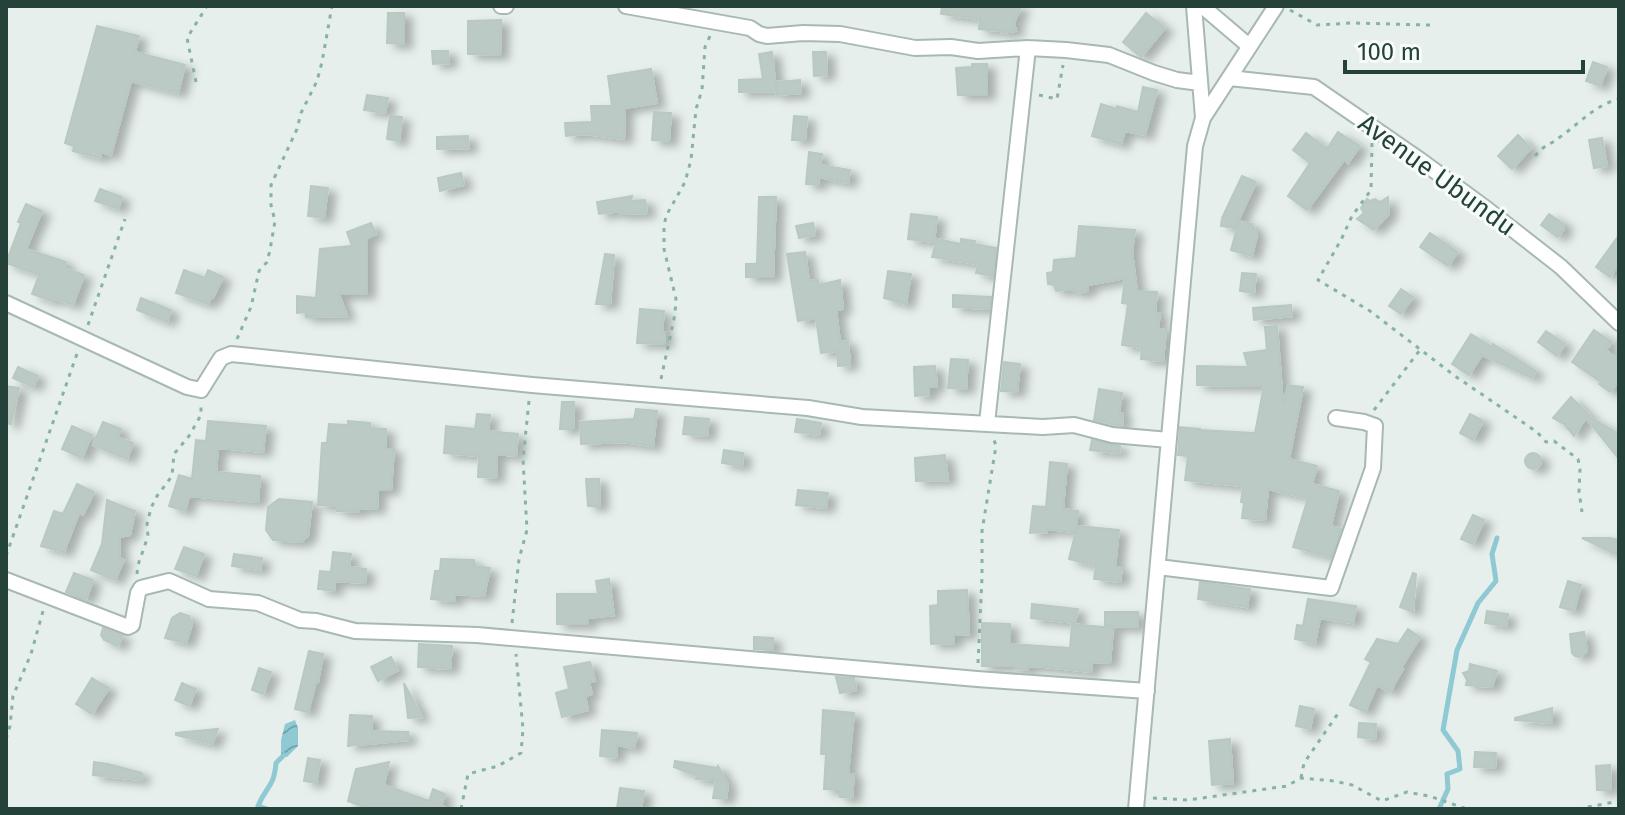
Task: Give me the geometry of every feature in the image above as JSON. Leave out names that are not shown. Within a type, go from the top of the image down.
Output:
[{"type":"street","points":[[626,6],[750,28],[767,36],[840,34],[915,48],[951,47],[978,51],[1028,48],[1109,55],[1154,73],[1200,83]]},
{"type":"street","points":[[1194,6],[1203,118]]},
{"type":"street","points":[[1202,6],[1249,46]]},
{"type":"street","points":[[1137,803],[1195,146],[1203,118],[1276,6]]},
{"type":"street","points":[[987,423],[1028,48]]},
{"type":"street","name":"Avenue Ubundu","points":[[1229,78],[1314,87],[1488,210],[1549,258],[1619,323]]},
{"type":"street","points":[[6,303],[187,387],[201,390],[221,358],[231,354],[532,385],[808,408],[862,417],[1043,427],[1074,425],[1112,435],[1169,440]]},
{"type":"street","points":[[1158,567],[1331,588],[1373,468],[1375,426],[1336,418]]},
{"type":"street","points":[[6,580],[128,627],[132,625],[141,588],[169,581],[209,599],[258,603],[300,620],[351,631],[515,638],[1147,691]]},
{"type":"path","points":[[196,82],[187,38],[207,6]]},
{"type":"path","points":[[231,354],[251,307],[259,271],[267,262],[275,221],[271,185],[317,81],[332,6]]},
{"type":"path","points":[[1283,6],[1317,25],[1430,25]]},
{"type":"path","points":[[657,395],[676,299],[664,249],[666,216],[685,182],[691,160],[711,21]]},
{"type":"path","points":[[1023,93],[1057,99],[1066,50]]},
{"type":"path","points":[[1535,156],[1544,145],[1558,139],[1594,109],[1619,99]]},
{"type":"path","points":[[1375,129],[1372,136],[1371,190],[1352,216],[1318,280],[1370,311],[1478,393],[1537,432],[1546,442],[1554,441],[1578,459],[1582,512]]},
{"type":"path","points":[[6,556],[125,219]]},
{"type":"path","points":[[1364,422],[1420,350]]},
{"type":"path","points":[[461,809],[468,774],[498,766],[521,753],[523,729],[512,627],[519,559],[527,530],[523,459],[526,414],[532,385]]},
{"type":"path","points":[[141,588],[137,581],[138,565],[148,536],[151,508],[172,476],[174,454],[201,415],[201,390]]},
{"type":"path","points":[[977,679],[982,531],[996,446],[987,423]]},
{"type":"path","points":[[6,739],[13,696],[31,654],[48,596]]},
{"type":"path","points":[[1301,778],[1304,763],[1339,712]]},
{"type":"path","points":[[1137,803],[1188,800],[1287,786],[1301,778],[1352,785],[1382,801],[1407,792],[1467,809]]},
{"type":"path","points":[[1578,809],[1619,801]]},
{"type":"water","points":[[295,720],[298,746],[287,757],[281,754],[281,740],[285,724]]},
{"type":"building","points":[[942,6],[1021,6],[1014,23],[1016,31],[1002,33],[979,29],[980,19],[941,14]]},
{"type":"building","points":[[388,13],[404,13],[404,44],[387,43]]},
{"type":"building","points":[[1146,13],[1165,28],[1141,57],[1123,42]]},
{"type":"building","points":[[501,20],[500,55],[468,54],[468,21]]},
{"type":"building","points":[[97,26],[139,36],[135,52],[185,65],[178,93],[131,81],[111,155],[101,152],[100,158],[73,151],[74,146],[65,143]]},
{"type":"building","points":[[432,51],[448,51],[449,63],[433,64]]},
{"type":"building","points":[[772,52],[776,91],[739,92],[739,80],[763,79],[759,54]]},
{"type":"building","points":[[813,52],[826,52],[827,75],[814,76]]},
{"type":"building","points":[[1593,62],[1607,67],[1600,86],[1586,81]]},
{"type":"building","points":[[972,64],[987,64],[987,95],[958,95],[956,68],[972,67]]},
{"type":"building","points":[[651,69],[657,103],[625,108],[624,139],[586,134],[566,136],[565,123],[592,122],[591,106],[612,106],[608,76]]},
{"type":"building","points":[[800,80],[801,93],[777,95],[776,82]]},
{"type":"building","points":[[1143,87],[1157,90],[1145,135],[1125,131],[1121,144],[1092,136],[1101,104],[1138,112]]},
{"type":"building","points":[[367,95],[388,98],[385,113],[364,110]]},
{"type":"building","points":[[654,112],[671,113],[669,141],[652,140]]},
{"type":"building","points":[[390,116],[402,117],[399,141],[387,139]]},
{"type":"building","points":[[794,116],[807,117],[805,140],[792,140]]},
{"type":"building","points":[[1338,132],[1360,146],[1348,163],[1344,160],[1307,210],[1288,196],[1310,163],[1293,150],[1306,133],[1327,149]]},
{"type":"building","points":[[1518,135],[1531,148],[1512,169],[1498,156]]},
{"type":"building","points":[[468,136],[469,148],[437,149],[437,137]]},
{"type":"building","points":[[1602,138],[1607,166],[1594,168],[1589,140]]},
{"type":"building","points":[[809,152],[822,154],[820,165],[850,170],[848,183],[819,177],[818,185],[806,184]]},
{"type":"building","points":[[461,173],[464,185],[440,191],[438,178]]},
{"type":"building","points":[[1242,176],[1256,182],[1235,228],[1221,226],[1222,218]]},
{"type":"building","points":[[311,186],[328,188],[324,218],[308,216]]},
{"type":"building","points":[[100,189],[122,197],[118,209],[95,201]]},
{"type":"building","points":[[632,196],[631,201],[645,200],[647,213],[620,214],[621,211],[599,214],[597,202]]},
{"type":"building","points":[[759,197],[776,197],[773,277],[746,277],[746,264],[757,264]]},
{"type":"building","points":[[1388,197],[1389,214],[1374,230],[1357,219],[1364,213],[1361,208],[1367,199],[1380,202]]},
{"type":"building","points":[[26,204],[42,211],[26,249],[66,262],[64,268],[84,275],[73,305],[32,294],[39,275],[6,263]]},
{"type":"building","points":[[911,214],[937,217],[934,242],[908,239]]},
{"type":"building","points":[[1549,214],[1564,224],[1558,237],[1541,225]]},
{"type":"building","points":[[1239,221],[1252,224],[1257,235],[1252,256],[1231,250]]},
{"type":"building","points":[[371,223],[376,234],[367,238],[367,294],[339,294],[347,316],[306,317],[306,312],[297,313],[297,296],[316,298],[320,249],[352,246],[347,232]]},
{"type":"building","points":[[813,223],[815,235],[799,238],[796,226]]},
{"type":"building","points":[[1079,226],[1135,230],[1132,252],[1137,291],[1157,292],[1155,313],[1160,313],[1158,329],[1166,330],[1163,361],[1141,359],[1142,348],[1122,345],[1128,304],[1122,303],[1125,278],[1088,285],[1088,291],[1074,293],[1074,289],[1056,291],[1054,285],[1048,284],[1047,273],[1053,272],[1054,260],[1076,258]]},
{"type":"building","points":[[1430,233],[1458,252],[1448,266],[1420,247]]},
{"type":"building","points":[[1619,235],[1619,272],[1616,268],[1610,277],[1596,267]]},
{"type":"building","points":[[937,239],[961,244],[961,239],[975,241],[974,244],[996,248],[993,276],[976,273],[978,264],[932,257]]},
{"type":"building","points":[[805,252],[809,281],[818,280],[819,285],[840,280],[843,309],[836,310],[840,342],[848,341],[850,365],[838,366],[837,351],[821,353],[816,318],[798,321],[787,254]]},
{"type":"building","points":[[605,254],[614,255],[610,304],[596,304]]},
{"type":"building","points":[[184,270],[205,278],[208,270],[223,277],[208,304],[176,293]]},
{"type":"building","points":[[888,271],[911,274],[906,304],[884,298]]},
{"type":"building","points":[[1242,273],[1256,274],[1254,293],[1240,291]]},
{"type":"building","points":[[1401,289],[1413,297],[1401,314],[1389,306]]},
{"type":"building","points":[[953,295],[991,297],[989,309],[953,307]]},
{"type":"building","points":[[141,298],[171,310],[167,322],[137,310]]},
{"type":"building","points":[[1291,305],[1292,316],[1254,320],[1253,308]]},
{"type":"building","points":[[640,309],[664,311],[664,344],[637,343]]},
{"type":"building","points":[[1277,326],[1283,405],[1289,385],[1303,387],[1289,459],[1317,466],[1312,484],[1339,491],[1331,526],[1341,529],[1331,557],[1293,547],[1308,498],[1268,489],[1265,520],[1242,518],[1243,486],[1185,480],[1188,456],[1178,455],[1180,427],[1255,433],[1264,386],[1197,385],[1197,366],[1248,367],[1244,353],[1267,350],[1265,327]]},
{"type":"building","points":[[1594,330],[1612,342],[1606,350],[1619,361],[1619,382],[1610,392],[1572,362]]},
{"type":"building","points":[[1546,331],[1565,344],[1557,356],[1538,342]]},
{"type":"building","points":[[1471,334],[1536,371],[1532,378],[1482,355],[1469,375],[1452,364]]},
{"type":"building","points":[[951,359],[968,360],[966,389],[948,388]]},
{"type":"building","points":[[1004,362],[1020,364],[1017,392],[1001,391]]},
{"type":"building","points":[[935,366],[937,387],[929,387],[929,395],[915,396],[914,367]]},
{"type":"building","points":[[18,367],[38,376],[33,387],[13,378]]},
{"type":"building","points":[[6,386],[19,388],[11,424],[6,423]]},
{"type":"building","points":[[1099,389],[1122,393],[1119,413],[1123,413],[1122,426],[1094,420]]},
{"type":"building","points":[[1571,397],[1588,416],[1619,434],[1619,459],[1586,418],[1574,436],[1564,424],[1553,418]]},
{"type":"building","points":[[562,402],[574,402],[573,429],[560,429]]},
{"type":"building","points":[[636,409],[657,411],[653,446],[623,442],[581,444],[580,422],[634,419]]},
{"type":"building","points":[[477,414],[490,415],[488,431],[518,434],[516,456],[497,454],[496,478],[478,477],[479,456],[444,453],[446,426],[475,429]]},
{"type":"building","points":[[1470,414],[1483,421],[1473,440],[1460,433]]},
{"type":"building","points":[[685,417],[709,419],[707,436],[683,434]]},
{"type":"building","points":[[797,419],[821,423],[819,435],[795,432]]},
{"type":"building","points":[[208,421],[266,426],[263,452],[218,448],[216,472],[260,476],[258,502],[189,496],[185,511],[169,506],[179,475],[192,479],[196,440],[206,441]]},
{"type":"building","points":[[348,421],[370,423],[370,428],[386,429],[385,449],[394,449],[391,490],[378,490],[377,509],[337,511],[338,506],[318,505],[322,443],[327,443],[329,424],[348,425]]},
{"type":"building","points":[[103,422],[121,429],[117,437],[133,443],[127,459],[93,445]]},
{"type":"building","points":[[72,426],[92,435],[82,458],[62,449]]},
{"type":"building","points":[[1092,440],[1120,446],[1119,453],[1090,450]]},
{"type":"building","points":[[724,450],[743,453],[742,466],[722,463]]},
{"type":"building","points":[[1533,453],[1539,455],[1539,467],[1533,469],[1527,467],[1525,461],[1527,455]]},
{"type":"building","points":[[945,455],[948,480],[916,481],[915,458]]},
{"type":"building","points":[[1050,462],[1067,464],[1063,509],[1078,511],[1075,532],[1047,529],[1047,532],[1030,533],[1033,506],[1046,507]]},
{"type":"building","points":[[586,479],[599,479],[600,506],[588,506]]},
{"type":"building","points":[[77,484],[94,492],[83,515],[79,513],[64,552],[41,546],[54,511],[63,514]]},
{"type":"building","points":[[798,490],[828,493],[826,508],[796,505]]},
{"type":"building","points":[[279,499],[312,502],[308,536],[301,542],[273,540],[266,530],[268,507]]},
{"type":"building","points":[[107,500],[135,511],[130,535],[120,537],[119,558],[124,560],[115,580],[91,570],[102,544]]},
{"type":"building","points":[[1473,515],[1484,520],[1473,544],[1461,539]]},
{"type":"building","points":[[1077,526],[1119,530],[1115,567],[1122,568],[1120,582],[1094,579],[1096,566],[1069,559]]},
{"type":"building","points":[[1582,538],[1619,540],[1619,556]]},
{"type":"building","points":[[184,547],[204,554],[196,576],[175,569]]},
{"type":"building","points":[[333,552],[351,554],[349,567],[366,569],[365,583],[335,581],[334,591],[318,589],[320,571],[331,572]]},
{"type":"building","points":[[234,554],[262,558],[260,570],[232,566]]},
{"type":"building","points":[[441,559],[474,560],[474,566],[490,568],[484,596],[455,594],[455,601],[431,599],[435,571],[440,571]]},
{"type":"building","points":[[74,573],[93,580],[86,600],[66,592]]},
{"type":"building","points":[[1413,573],[1416,574],[1413,612],[1400,607]]},
{"type":"building","points":[[609,579],[614,615],[588,618],[588,624],[557,624],[557,594],[598,594],[596,581]]},
{"type":"building","points":[[1568,581],[1581,585],[1574,611],[1560,607]]},
{"type":"building","points":[[1200,582],[1250,589],[1247,607],[1198,599]]},
{"type":"building","points":[[967,590],[969,634],[954,635],[954,643],[931,644],[930,606],[938,605],[938,591]]},
{"type":"building","points":[[1308,599],[1356,606],[1353,623],[1320,618],[1315,643],[1295,639],[1297,625],[1303,626]]},
{"type":"building","points":[[1032,604],[1078,609],[1075,623],[1031,618]]},
{"type":"building","points":[[1487,611],[1508,614],[1506,626],[1485,623]]},
{"type":"building","points":[[1105,612],[1138,612],[1138,627],[1105,626]]},
{"type":"building","points":[[180,613],[189,616],[192,624],[186,643],[165,638],[172,618]]},
{"type":"building","points":[[982,623],[1010,624],[1010,644],[1070,648],[1072,624],[1113,628],[1110,663],[1092,662],[1091,672],[1028,666],[1028,670],[1014,669],[1014,666],[982,666]]},
{"type":"building","points":[[103,628],[123,636],[118,646],[104,640],[101,635]]},
{"type":"building","points":[[1408,629],[1420,637],[1390,692],[1377,685],[1365,712],[1350,705],[1371,662],[1365,659],[1377,639],[1398,644]]},
{"type":"building","points":[[1584,632],[1587,651],[1580,657],[1575,656],[1570,634]]},
{"type":"building","points":[[754,637],[773,638],[773,650],[754,649]]},
{"type":"building","points":[[419,644],[452,646],[450,669],[418,667]]},
{"type":"building","points":[[309,651],[323,654],[308,712],[295,709]]},
{"type":"building","points":[[391,657],[398,670],[378,681],[371,667]]},
{"type":"building","points":[[590,662],[595,681],[589,682],[592,694],[585,696],[588,710],[562,717],[556,693],[569,689],[564,667]]},
{"type":"building","points":[[1470,664],[1497,671],[1492,687],[1466,685],[1463,673],[1469,671]]},
{"type":"building","points":[[259,668],[271,672],[263,694],[252,690]]},
{"type":"building","points":[[836,677],[854,678],[856,690],[840,693]]},
{"type":"building","points":[[92,678],[109,688],[92,714],[76,704]]},
{"type":"building","points":[[182,683],[196,689],[189,706],[175,700]]},
{"type":"building","points":[[404,683],[422,717],[408,718]]},
{"type":"building","points":[[1300,706],[1314,709],[1310,729],[1296,726]]},
{"type":"building","points":[[1552,708],[1552,723],[1515,720],[1515,718]]},
{"type":"building","points":[[823,710],[854,713],[848,774],[854,774],[852,798],[840,797],[840,790],[824,789],[826,754],[821,754]]},
{"type":"building","points":[[350,715],[372,716],[371,731],[408,732],[408,740],[348,746]]},
{"type":"building","points":[[1359,723],[1376,724],[1375,739],[1358,737]]},
{"type":"building","points":[[218,729],[212,744],[176,735],[176,733]]},
{"type":"building","points":[[602,730],[637,733],[634,748],[617,745],[616,758],[600,756]]},
{"type":"building","points":[[1230,739],[1233,783],[1212,785],[1209,741]]},
{"type":"building","points":[[1475,752],[1496,753],[1495,768],[1474,767]]},
{"type":"building","points":[[308,758],[320,760],[316,783],[304,781]]},
{"type":"building","points":[[675,761],[718,766],[728,785],[726,799],[713,798],[716,780],[696,779],[697,776],[674,767]]},
{"type":"building","points":[[94,762],[142,773],[141,780],[93,775]]},
{"type":"building","points":[[389,762],[384,785],[429,801],[433,789],[445,794],[441,806],[445,809],[370,809],[348,801],[356,769]]},
{"type":"building","points":[[1610,765],[1611,790],[1597,790],[1596,766]]},
{"type":"building","points":[[620,788],[644,791],[641,809],[617,809]]},
{"type":"waterway","points":[[1439,809],[1448,789],[1447,774],[1460,769],[1458,751],[1443,730],[1457,650],[1478,603],[1496,581],[1492,554],[1497,538]]},
{"type":"waterway","points":[[267,809],[258,806],[272,782],[276,763],[284,755]]}]
